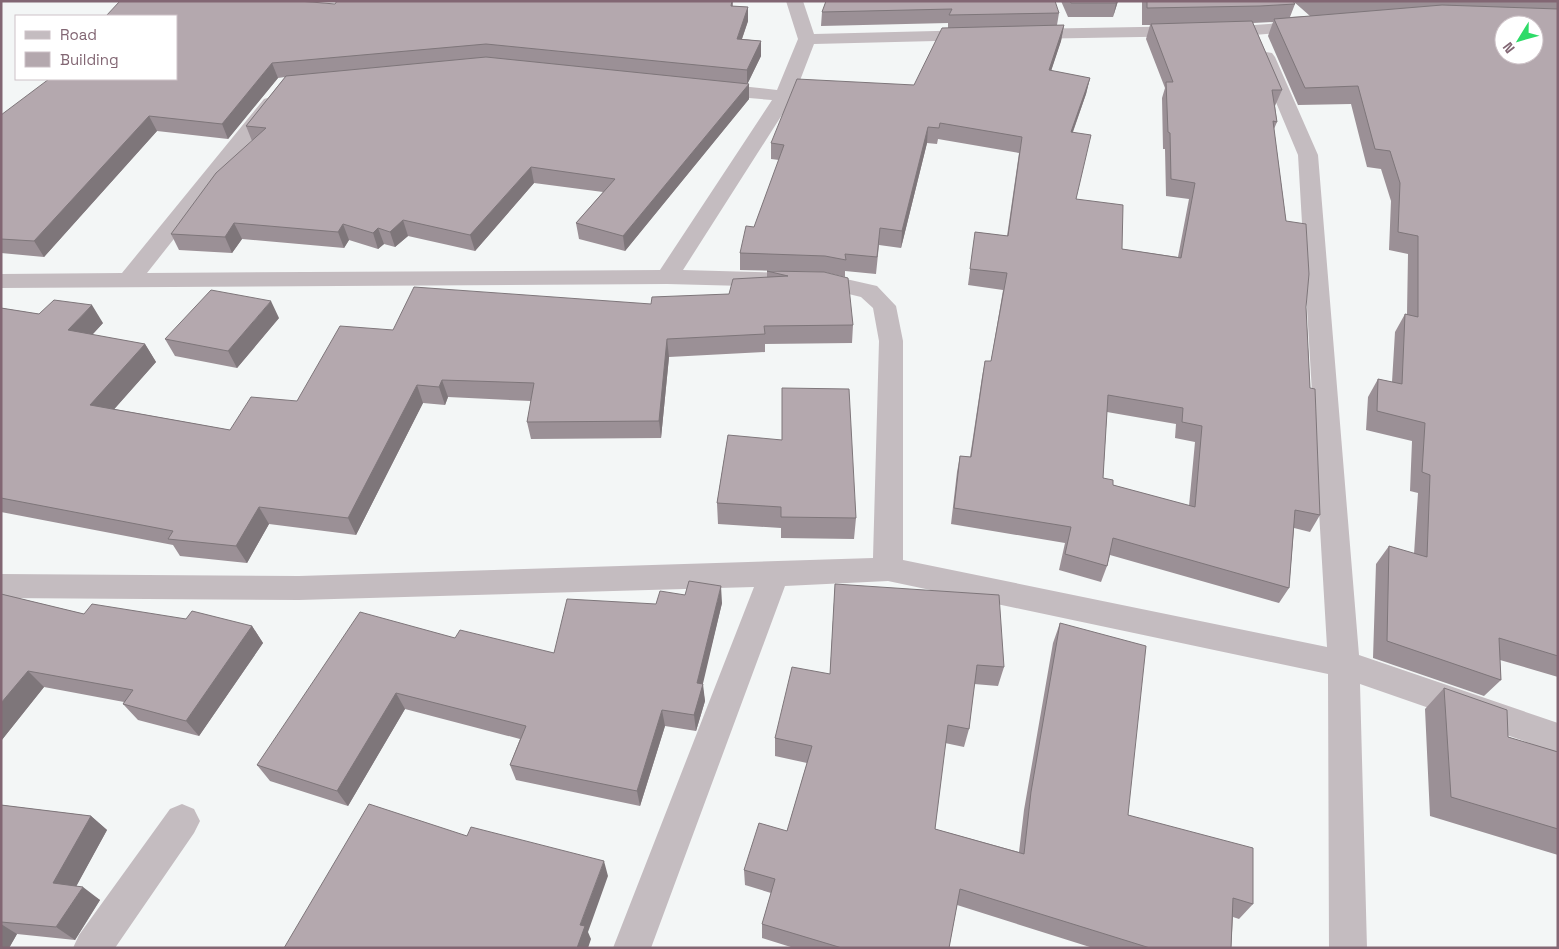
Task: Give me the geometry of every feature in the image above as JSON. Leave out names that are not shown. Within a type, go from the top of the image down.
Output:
[{"type":"street","points":[[667,277],[784,96],[807,39],[794,1]]},
{"type":"street","points":[[1294,14],[1308,26]]},
{"type":"street","points":[[1010,35],[1254,30],[1328,25]]},
{"type":"street","points":[[1254,30],[1308,155],[1344,664],[1348,948]]},
{"type":"street","points":[[807,39],[991,35]]},
{"type":"street","points":[[128,281],[286,84]]},
{"type":"street","points":[[696,87],[784,96]]},
{"type":"street","points":[[1,281],[667,277],[824,281],[868,291],[884,306],[891,341],[888,569]]},
{"type":"street","points":[[1,586],[299,588],[888,569],[1344,664],[1558,738]]},
{"type":"street","points":[[632,948],[774,574]]},
{"type":"street","points":[[92,948],[182,821]]},
{"type":"building","points":[[120,1],[299,1],[335,4],[337,1],[732,1],[731,6],[748,7],[737,39],[761,41],[747,70],[486,44],[272,63],[222,124],[149,116],[34,241],[1,239],[1,115],[48,80],[178,80],[178,15],[107,15]]},
{"type":"building","points":[[826,1],[1055,1],[1059,13],[949,15],[952,9],[822,12]]},
{"type":"building","points":[[1070,1],[1117,1],[1116,3],[1071,3]]},
{"type":"building","points":[[1147,1],[1293,1],[1295,4],[1147,8]]},
{"type":"building","points":[[1442,5],[1558,9],[1558,656],[1499,638],[1501,680],[1387,641],[1389,546],[1427,557],[1430,475],[1422,472],[1425,423],[1377,411],[1378,379],[1402,384],[1405,314],[1418,317],[1418,236],[1398,232],[1400,183],[1390,151],[1375,149],[1358,86],[1305,88],[1274,19]]},
{"type":"building","points":[[1252,21],[1282,90],[1272,90],[1277,122],[1273,121],[1286,221],[1306,224],[1309,274],[1306,307],[1310,388],[1315,389],[1320,515],[1295,510],[1289,588],[1113,538],[1107,566],[1065,554],[1071,527],[954,508],[960,456],[971,457],[985,361],[991,361],[1007,273],[970,269],[975,232],[1008,236],[1022,137],[940,123],[939,128],[928,127],[902,231],[880,228],[877,257],[845,254],[846,260],[825,256],[740,253],[746,226],[754,227],[784,145],[771,143],[797,79],[914,85],[942,28],[1064,25],[1049,70],[1090,78],[1071,132],[1091,135],[1076,199],[1123,205],[1122,249],[1181,258],[1195,183],[1171,179],[1166,82],[1173,82],[1151,24]],"holes":[[[1108,395],[1183,408],[1182,422],[1202,426],[1195,507],[1113,485],[1113,480],[1103,478]]]},
{"type":"building","points":[[486,57],[749,84],[623,236],[576,223],[615,179],[531,167],[470,235],[403,220],[390,232],[378,228],[373,233],[343,224],[338,232],[234,223],[225,237],[171,234],[216,173],[266,128],[246,126],[286,76]]},
{"type":"building","points":[[767,271],[824,272],[848,278],[853,325],[764,326],[765,334],[667,339],[659,421],[527,422],[534,383],[442,380],[439,387],[417,385],[348,518],[259,507],[236,546],[168,539],[173,531],[1,498],[1,308],[39,314],[54,300],[92,305],[68,330],[145,344],[90,405],[230,430],[251,397],[297,401],[340,326],[393,330],[414,287],[651,304],[652,297],[729,294],[733,279],[788,276]]},
{"type":"building","points":[[211,290],[271,301],[228,351],[165,339]]},
{"type":"building","points":[[782,388],[849,389],[856,518],[781,517],[781,507],[717,503],[728,435],[782,440]]},
{"type":"building","points":[[689,581],[721,586],[697,683],[703,684],[694,715],[662,710],[637,791],[510,765],[526,726],[396,693],[337,791],[257,765],[360,612],[455,638],[460,630],[554,653],[567,599],[656,604],[660,591],[685,595]]},
{"type":"building","points":[[835,584],[999,595],[1004,667],[977,665],[969,729],[948,725],[935,829],[1024,854],[1031,792],[1060,623],[1146,646],[1128,815],[1253,848],[1253,904],[1233,898],[1231,948],[1150,948],[960,889],[949,948],[842,948],[762,924],[775,879],[744,870],[759,823],[787,831],[812,746],[775,738],[792,667],[830,674]]},
{"type":"building","points":[[1,594],[84,614],[92,604],[186,619],[192,611],[252,626],[186,721],[123,704],[133,690],[28,671],[1,703]]},
{"type":"building","points":[[1444,688],[1507,710],[1508,737],[1558,752],[1558,829],[1451,797]]},
{"type":"building","points":[[369,804],[467,836],[471,827],[604,861],[580,925],[585,926],[577,948],[284,948]]},
{"type":"building","points":[[1,805],[91,816],[53,883],[83,887],[56,927],[1,922]]}]
